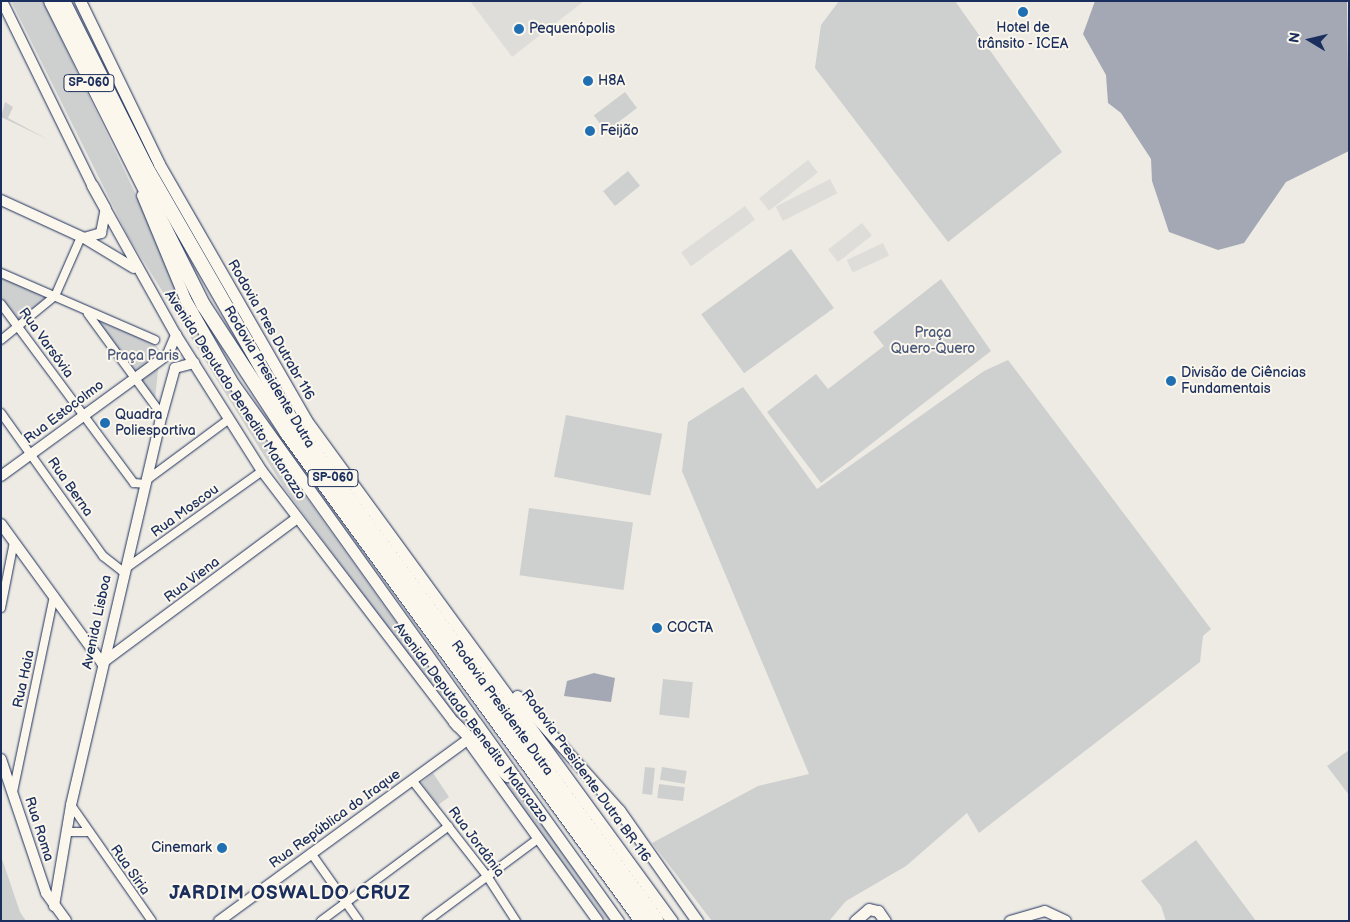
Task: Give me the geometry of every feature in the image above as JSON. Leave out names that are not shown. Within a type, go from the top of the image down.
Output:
[{"type":"highway","name":"Rodovia Presidente Dutra","points":[[51,1],[130,165],[204,306],[287,433],[642,921]]},
{"type":"highway","name":"Rodovia Presidente Dutra","points":[[63,1],[146,167],[294,424],[658,921]]},
{"type":"main road","name":"Avenida Deputado Benedito Matarazzo","points":[[2,1],[92,185],[138,272],[262,471],[296,518],[454,722],[598,921]]},
{"type":"main road","name":"Rodovia Pres Dutrabr 116","points":[[80,1],[159,164],[292,396],[366,507],[476,650]]},
{"type":"main road","points":[[130,165],[185,300],[233,383],[618,921]]},
{"type":"main road","points":[[1,200],[82,237],[138,272]]},
{"type":"main road","points":[[82,237],[101,233],[106,219],[105,208]]},
{"type":"main road","points":[[176,335],[168,354],[192,360]]},
{"type":"main road","name":"Rua Estocolmo","points":[[1,476],[133,377],[168,354]]},
{"type":"main road","name":"Avenida Lisboa","points":[[54,906],[71,805],[122,571],[147,482],[175,368],[192,360]]},
{"type":"main road","name":"Rua Viena","points":[[102,663],[296,518]]},
{"type":"main road","points":[[1,524],[102,663]]},
{"type":"main road","points":[[476,650],[619,810],[697,921]]},
{"type":"main road","name":"Rodovia Presidente Dutra BR 116","points":[[476,650],[672,921]]},
{"type":"main road","points":[[454,722],[530,799]]},
{"type":"main road","name":"Rua República do Iraque","points":[[219,921],[467,740]]},
{"type":"main road","name":"Rua Roma","points":[[1,759],[54,906],[66,921]]},
{"type":"main road","points":[[846,921],[874,909],[885,921]]},
{"type":"main road","points":[[1010,921],[1045,910],[1066,921]]},
{"type":"street","points":[[1,340],[55,296],[82,237]]},
{"type":"street","points":[[1,273],[55,296],[88,314],[155,340]]},
{"type":"street","name":"Rua Varsóvia","points":[[1,304],[134,483],[147,482]]},
{"type":"street","points":[[88,314],[162,415]]},
{"type":"street","name":"Rua Berna","points":[[1,413],[103,556],[122,571]]},
{"type":"street","points":[[147,482],[229,418]]},
{"type":"street","name":"Rua Moscou","points":[[122,571],[262,471]]},
{"type":"street","points":[[1,608],[14,542]]},
{"type":"street","name":"Rua Haia","points":[[13,793],[54,596]]},
{"type":"street","points":[[5,772],[18,768]]},
{"type":"street","name":"Rua Jordânia","points":[[412,780],[487,876],[516,921]]},
{"type":"street","name":"Rua Síria","points":[[71,805],[152,921]]},
{"type":"street","points":[[321,921],[449,826]]},
{"type":"street","points":[[66,832],[89,832]]},
{"type":"street","points":[[427,921],[539,838]]},
{"type":"street","points":[[311,854],[359,921]]},
{"type":"shaded area","name":"Pequenópolis","points":[[470,1],[584,1],[512,57]]},
{"type":"shaded area","points":[[1095,1],[1347,1],[1349,151],[1286,182],[1244,243],[1218,250],[1169,232],[1152,181],[1151,159],[1121,113],[1108,103],[1106,75],[1083,34]]},
{"type":"shaded area","points":[[808,160],[818,173],[769,211],[759,198]]},
{"type":"shaded area","points":[[830,179],[837,193],[783,221],[776,207]]},
{"type":"shaded area","points":[[745,206],[755,220],[691,266],[681,252]]},
{"type":"shaded area","points":[[862,223],[872,236],[838,262],[828,249]]},
{"type":"shaded area","points":[[883,243],[889,256],[853,273],[847,260]]},
{"type":"shaded area","points":[[594,673],[615,678],[611,702],[564,696],[567,681]]},
{"type":"green space","points":[[11,1],[43,1],[225,380],[252,422],[611,921],[606,921],[284,488],[128,236]]},
{"type":"green space","points":[[839,1],[955,1],[1062,152],[948,242],[815,68],[821,25]]},
{"type":"green space","points":[[625,92],[637,108],[606,131],[594,115]]},
{"type":"green space","points":[[5,102],[13,107],[8,118],[47,139],[1,117]]},
{"type":"green space","points":[[628,171],[640,186],[615,206],[603,191]]},
{"type":"green space","points":[[791,249],[834,308],[744,373],[701,314]]},
{"type":"green space","points":[[1,275],[51,296],[22,324],[1,297]]},
{"type":"green space","name":"Praça Quero-Quero","points":[[941,279],[991,351],[821,483],[767,412],[816,374],[828,389],[884,346],[873,332]]},
{"type":"green space","name":"Praça Paris","points":[[98,321],[155,344],[160,351],[155,399]]},
{"type":"green space","points":[[1008,360],[1211,629],[1203,636],[1200,662],[979,833],[967,813],[906,866],[846,901],[829,921],[712,921],[652,843],[758,786],[809,774],[682,471],[688,422],[743,387],[817,489],[984,371]]},
{"type":"green space","points":[[566,415],[662,434],[650,496],[554,477]]},
{"type":"green space","name":"Quadra Poliesportiva","points":[[102,416],[108,416],[112,423],[108,430],[102,430],[98,426],[98,420]]},
{"type":"green space","points":[[529,508],[633,523],[624,590],[520,575]]},
{"type":"green space","points":[[663,679],[693,682],[689,718],[659,715]]},
{"type":"green space","points":[[1349,750],[1349,795],[1327,766]]},
{"type":"green space","points":[[645,767],[655,768],[652,795],[642,794]]},
{"type":"green space","points":[[662,767],[687,771],[685,784],[660,780]]},
{"type":"green space","points":[[433,773],[449,797],[438,805],[421,783]]},
{"type":"green space","points":[[659,784],[685,787],[683,801],[657,798]]},
{"type":"green space","points":[[1196,840],[1256,921],[1166,921],[1161,906],[1141,881]]},
{"type":"green space","points":[[1,856],[20,912],[26,921],[1,921]]},
{"type":"place","name":"Hotel de trânsito - ICEA","points":[[1023,12]]},
{"type":"place","name":"Pequenópolis","points":[[519,29]]},
{"type":"place","name":"H8A","points":[[588,81]]},
{"type":"place","name":"Feijão","points":[[590,131]]},
{"type":"place","name":"Divisão de Ciências Fundamentais","points":[[1171,381]]},
{"type":"place","name":"Quadra Poliesportiva","points":[[105,423]]},
{"type":"place","name":"COCTA","points":[[657,628]]},
{"type":"place","name":"Cinemark","points":[[222,848]]},
{"type":"district","name":"JARDIM OSWALDO CRUZ","points":[[290,894]]}]
